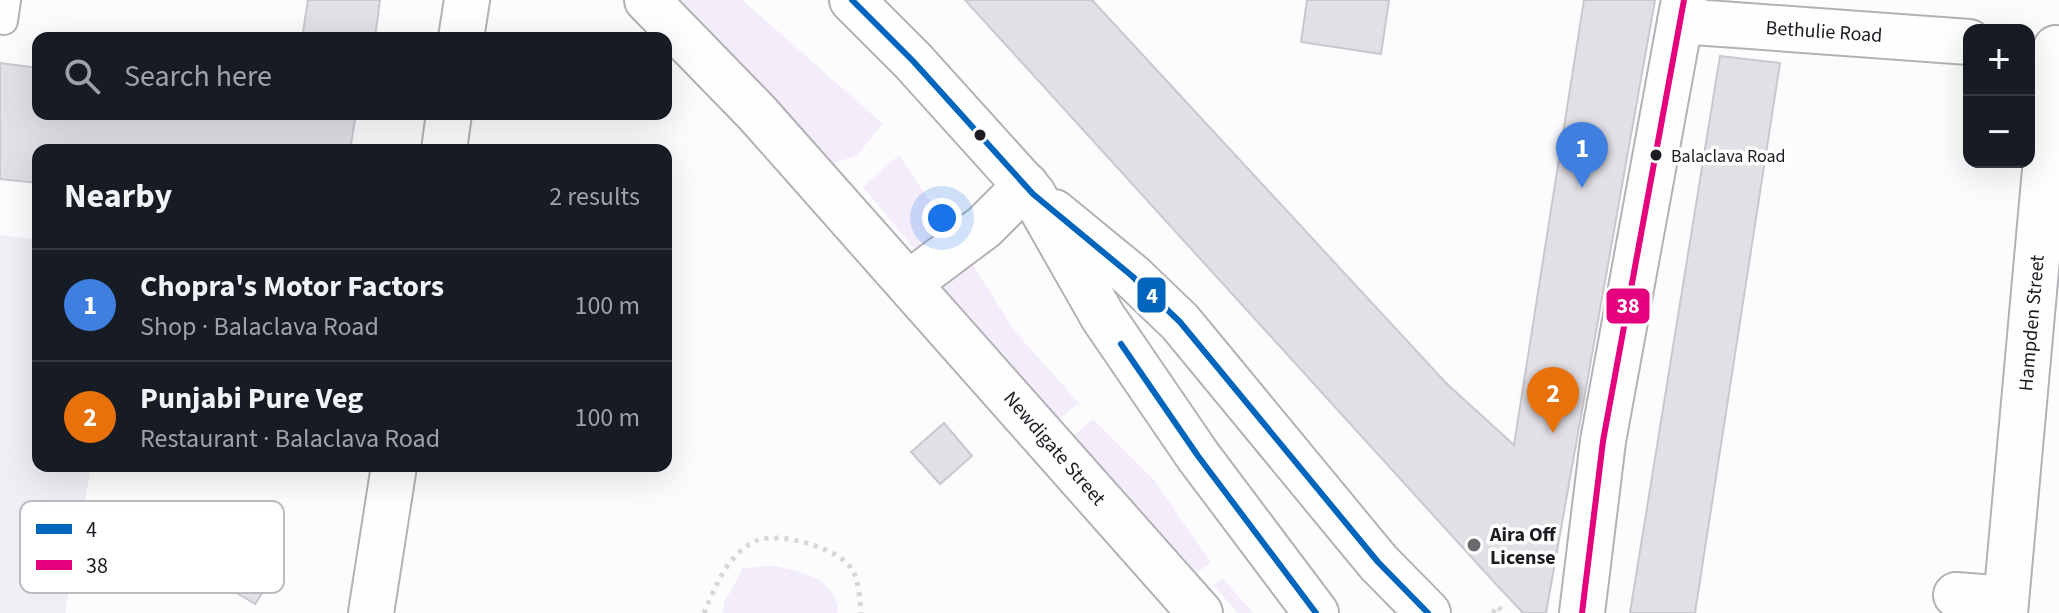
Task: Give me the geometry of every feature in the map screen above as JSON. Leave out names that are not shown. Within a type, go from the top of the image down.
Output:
[{"type":"main road","points":[[462,32],[467,0]]},
{"type":"main road","name":"Newdigate Street","points":[[647,0],[757,113],[1200,613]]},
{"type":"main road","points":[[852,0],[913,61],[1029,190],[1132,276],[1180,322],[1378,562],[1428,613]]},
{"type":"main road","points":[[1582,613],[1603,441],[1682,11]]},
{"type":"main road","name":"Bethulie Road","points":[[1682,11],[1963,41]]},
{"type":"main road","name":"Hampden Street","points":[[1956,595],[2005,606],[2048,47]]},
{"type":"main road","points":[[445,144],[448,120]]},
{"type":"main road","points":[[909,283],[1029,190]]},
{"type":"main road","points":[[1029,190],[1111,330],[1198,456],[1316,613]]},
{"type":"main road","points":[[371,613],[393,472]]},
{"type":"path","points":[[704,613],[733,559],[758,540],[793,539],[833,552],[853,570],[861,613]]},
{"type":"path","points":[[1493,613],[1497,606],[1505,613]]},
{"type":"shaded area","points":[[658,0],[742,0],[883,124],[857,155],[830,165]]},
{"type":"shaded area","points":[[899,155],[952,235],[929,253],[913,247],[863,187]]},
{"type":"shaded area","points":[[0,235],[32,239],[32,472],[90,472],[85,501],[20,501],[20,593],[69,593],[65,613],[0,613]]},
{"type":"shaded area","points":[[967,255],[1015,332],[1079,403],[1057,420],[934,293]]},
{"type":"shaded area","points":[[1093,419],[1154,480],[1211,563],[1197,572],[1073,436]]},
{"type":"shaded area","points":[[775,566],[807,574],[825,584],[836,601],[838,613],[723,613],[724,603],[743,568]]},
{"type":"shaded area","points":[[1223,579],[1253,613],[1238,613],[1213,585]]},
{"type":"building","points":[[308,0],[380,0],[376,32],[303,32]]},
{"type":"building","points":[[965,0],[1092,0],[1446,383],[1514,445],[1584,0],[1655,0],[1546,613],[1523,613]]},
{"type":"building","points":[[1307,0],[1389,0],[1381,54],[1301,42]]},
{"type":"building","points":[[1720,56],[1780,63],[1695,613],[1630,613]]},
{"type":"building","points":[[0,63],[32,67],[32,120],[355,120],[351,144],[32,144],[32,182],[0,179]]},
{"type":"building","points":[[944,423],[972,456],[940,484],[911,452]]},
{"type":"building","points":[[237,593],[262,593],[255,604]]},
{"type":"transit line","name":"4","points":[[852,0],[913,61],[1033,194],[1132,276],[1180,322],[1378,562],[1428,613]]},
{"type":"transit line","name":"38","points":[[1582,613],[1603,441],[1684,0]]},
{"type":"transit line","name":"4","points":[[1121,344],[1198,456],[1316,613]]},
{"type":"place","name":"Balaclava Road","points":[[1656,155]]},
{"type":"place","name":"Chopra's Motor Factors","points":[[1582,188]]},
{"type":"place","name":"Punjabi Pure Veg","points":[[1553,433]]},
{"type":"place","name":"Aira Off License","points":[[1474,545]]}]
